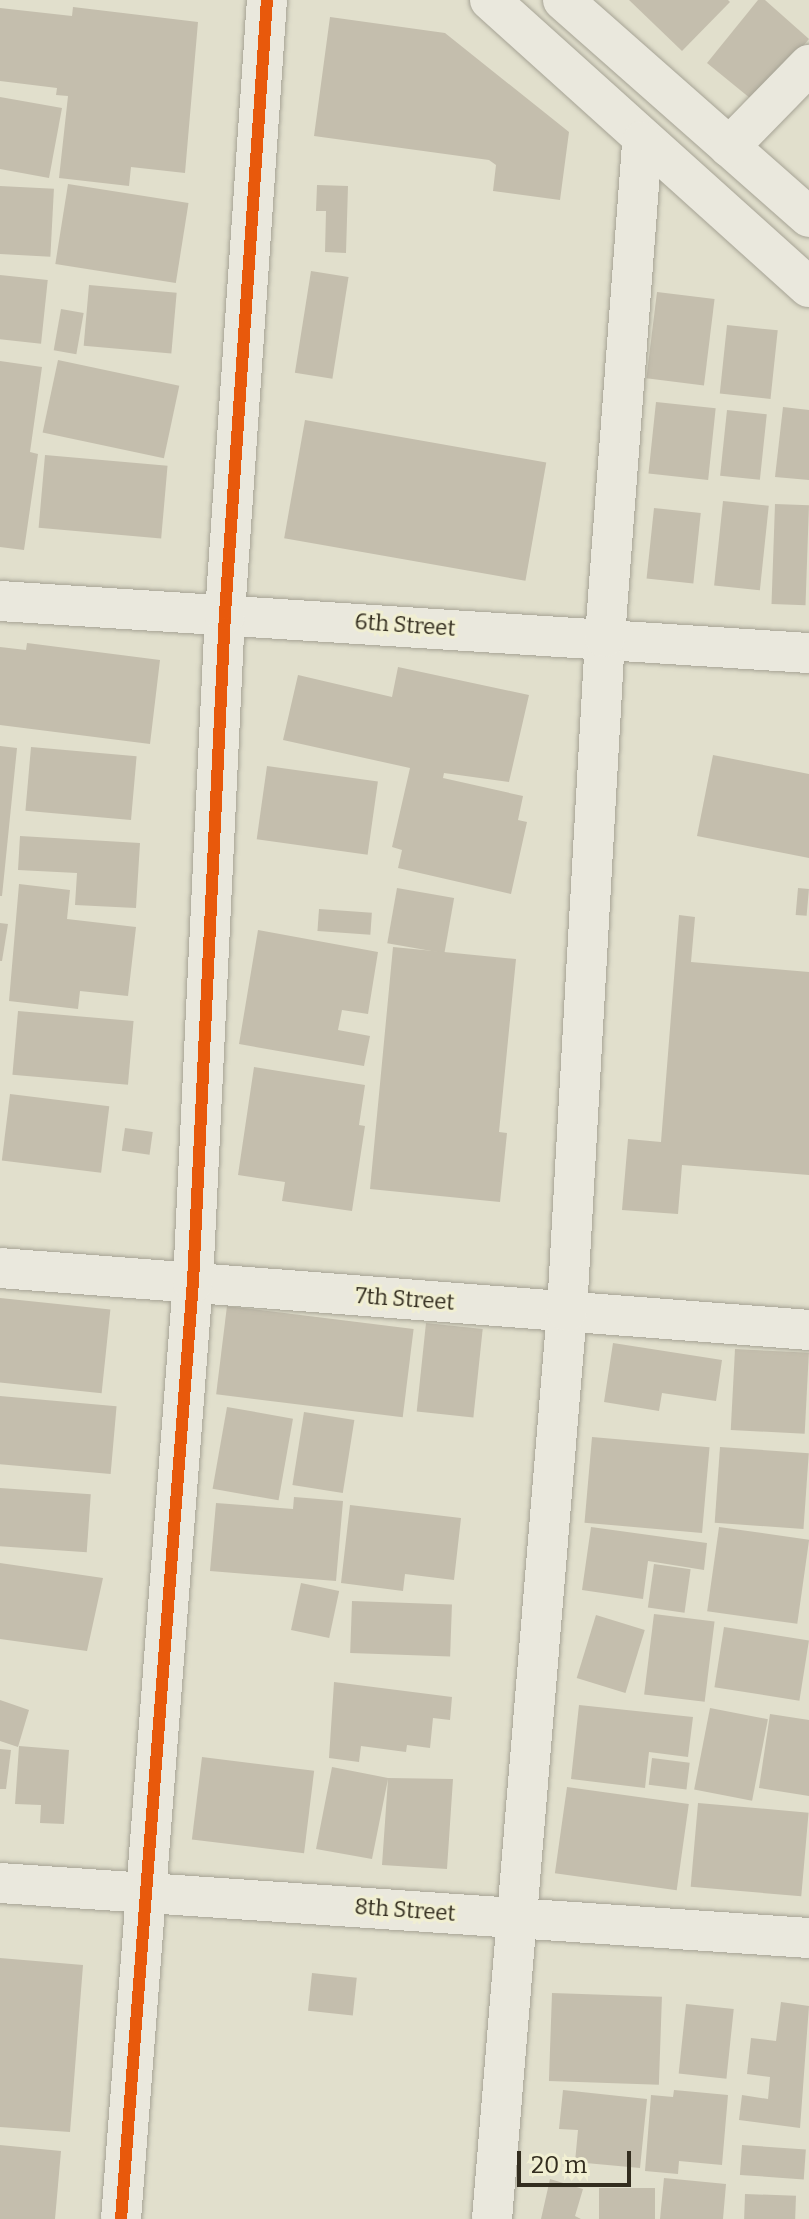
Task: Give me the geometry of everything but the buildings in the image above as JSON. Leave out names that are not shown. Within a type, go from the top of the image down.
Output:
[{"type":"street","points":[[121,2219],[142,1892],[193,1282],[225,614],[267,0]]},
{"type":"street","points":[[490,0],[642,141],[809,287]]},
{"type":"street","points":[[563,0],[809,217]]},
{"type":"street","points":[[729,147],[809,65]]},
{"type":"street","points":[[492,2219],[514,1918],[567,1311],[605,637],[642,141]]},
{"type":"street","name":"6th Street","points":[[0,601],[605,637],[809,653]]},
{"type":"street","name":"7th Street","points":[[0,1268],[809,1330]]},
{"type":"street","name":"8th Street","points":[[0,1883],[809,1938]]},
{"type":"cycle path","points":[[121,2219],[193,1282],[225,614],[267,0]]}]
